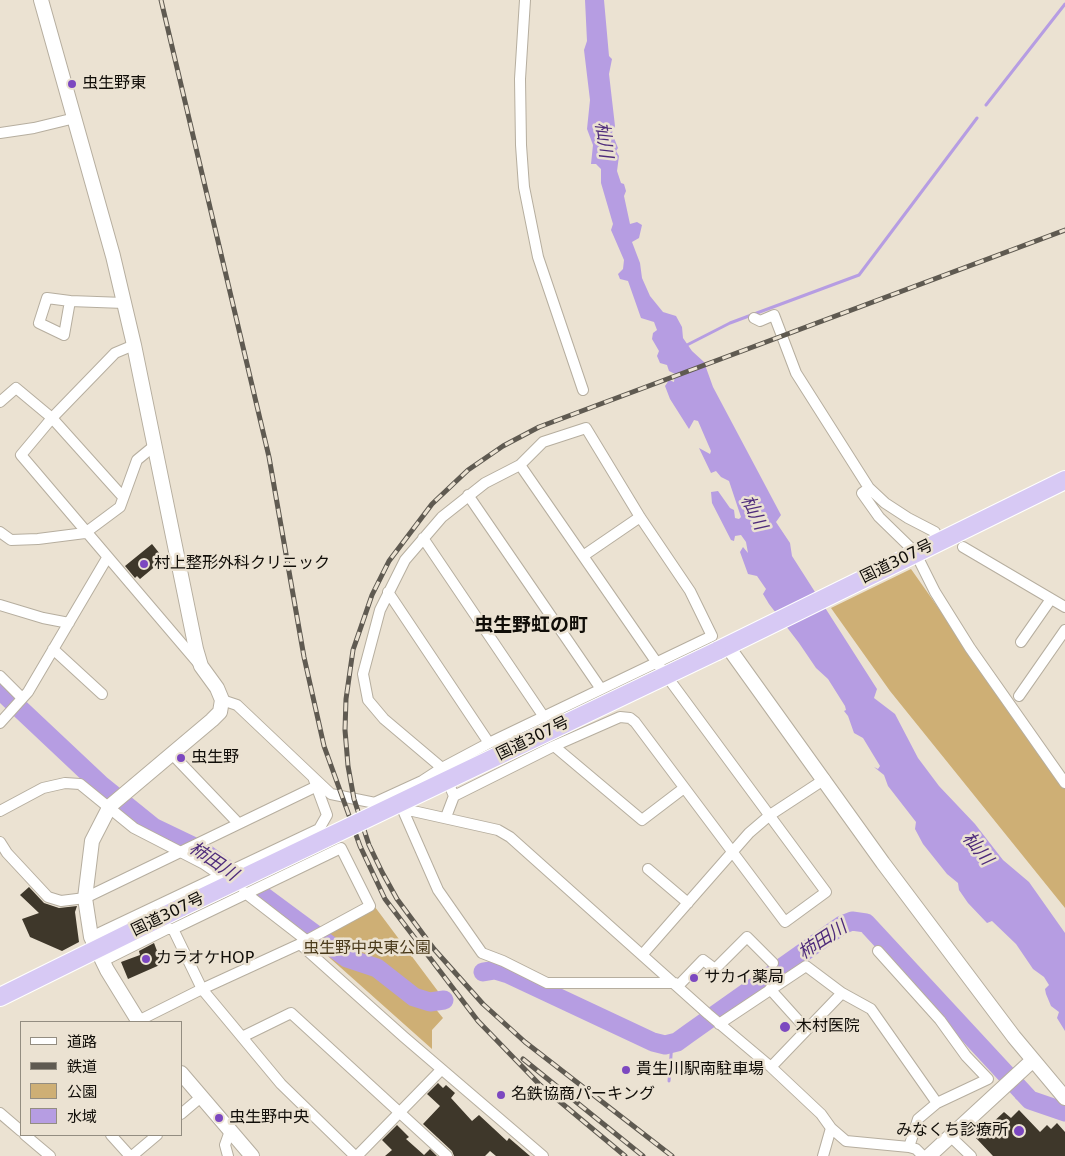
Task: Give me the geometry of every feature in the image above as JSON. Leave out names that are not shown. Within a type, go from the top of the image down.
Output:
[{"type":"highway","name":"国道307号","points":[[0,997],[182,907],[729,645],[1065,480]]},
{"type":"street","points":[[41,0],[75,118],[124,303],[201,666]]},
{"type":"street","points":[[525,0],[520,80],[524,187],[538,257],[583,390]]},
{"type":"street","points":[[0,133],[34,128],[75,118]]},
{"type":"street","points":[[70,301],[124,303]]},
{"type":"street","points":[[754,318],[760,321],[774,315],[796,372],[869,488],[885,503],[935,532]]},
{"type":"street","points":[[134,346],[115,353],[52,418],[21,455],[85,533],[201,666],[217,688],[222,700],[222,708],[212,720],[114,802],[97,827],[92,841],[84,898],[97,949],[137,1021]]},
{"type":"street","points":[[0,402],[16,388],[52,418],[123,497]]},
{"type":"street","points":[[374,803],[422,781],[442,768],[489,744],[712,636],[690,591],[640,517],[586,428],[543,442],[520,465],[468,495],[442,518],[405,560],[388,592],[373,630],[363,674],[371,705],[384,719],[442,768],[454,796],[446,818]]},
{"type":"street","points":[[0,532],[11,540],[38,539],[85,533],[120,507],[137,460],[154,446]]},
{"type":"street","points":[[454,796],[554,746],[620,717],[630,718],[635,722],[785,922],[826,892],[657,663],[520,465]]},
{"type":"street","points":[[869,488],[862,493],[910,555],[970,648],[1065,783]]},
{"type":"street","points":[[468,495],[601,689]]},
{"type":"street","points":[[583,556],[640,517]]},
{"type":"street","points":[[423,538],[544,717]]},
{"type":"street","points":[[963,547],[1065,607]]},
{"type":"street","points":[[0,723],[22,698],[53,650],[107,558]]},
{"type":"street","points":[[388,592],[489,744]]},
{"type":"street","points":[[1021,642],[1051,599]]},
{"type":"street","points":[[0,605],[43,618],[69,623]]},
{"type":"street","points":[[1019,696],[1065,630]]},
{"type":"street","points":[[729,645],[883,863],[1064,1097]]},
{"type":"street","points":[[53,650],[102,694]]},
{"type":"street","points":[[0,676],[22,698]]},
{"type":"street","points":[[222,700],[237,705],[314,782],[331,794],[498,830],[510,837],[714,1019],[771,1067],[821,1114],[831,1128],[846,1141],[909,1147],[916,1149],[923,1156]]},
{"type":"street","points":[[554,746],[642,820],[684,788]]},
{"type":"street","points":[[171,753],[238,823]]},
{"type":"street","points":[[642,955],[732,852],[770,815],[825,779]]},
{"type":"street","points":[[0,842],[3,856],[48,897],[61,901],[84,898],[238,823],[314,782]]},
{"type":"street","points":[[97,949],[223,874],[319,829],[327,816],[314,782]]},
{"type":"street","points":[[0,811],[43,788],[65,783],[80,784],[114,802],[134,828],[182,851],[223,874],[304,942],[441,1070],[543,1156]]},
{"type":"street","points":[[402,808],[438,890],[482,953],[503,961],[547,983],[677,985],[703,960],[715,969],[746,937],[773,963]]},
{"type":"street","points":[[97,949],[173,929],[341,848],[370,906],[304,942],[202,989],[140,1021]]},
{"type":"street","points":[[648,869],[688,903]]},
{"type":"street","points":[[173,929],[202,989],[281,1084],[356,1156],[441,1070]]},
{"type":"street","points":[[878,951],[940,1020],[966,1056],[988,1079],[937,1103],[918,1119],[909,1147]]},
{"type":"street","points":[[714,1019],[770,990],[806,966],[842,993],[871,1009],[937,1103]]},
{"type":"street","points":[[770,990],[806,1028]]},
{"type":"street","points":[[771,1067],[806,1028],[842,993]]},
{"type":"street","points":[[242,1037],[291,1013],[447,1156]]},
{"type":"street","points":[[929,1156],[1034,1060]]},
{"type":"street","points":[[182,1074],[252,1156]]},
{"type":"street","points":[[182,1113],[201,1097]]},
{"type":"street","points":[[0,1113],[20,1130]]},
{"type":"street","points":[[823,1156],[831,1128]]},
{"type":"street","points":[[228,1156],[225,1145],[230,1131]]},
{"type":"street","points":[[26,1136],[50,1156]]},
{"type":"street","points":[[112,1136],[131,1156],[156,1136]]},
{"type":"street","points":[[950,1136],[971,1156]]},
{"type":"green space","points":[[911,569],[1065,788],[1065,908],[890,691],[831,608]]},
{"type":"green space","name":"虫生野中央東公園","points":[[375,907],[440,994],[434,1007],[443,1018],[432,1030],[432,1049],[313,943]]},
{"type":"water","name":"杣川","points":[[585,0],[604,0],[609,56],[612,59],[609,74],[615,126],[612,133],[619,156],[617,171],[626,191],[624,196],[630,224],[637,222],[642,225],[639,238],[632,242],[640,263],[642,278],[650,296],[663,312],[676,316],[682,327],[683,338],[692,351],[704,362],[713,387],[781,515],[776,522],[790,543],[792,556],[877,689],[874,698],[895,714],[918,758],[939,786],[975,824],[1003,860],[1029,882],[1065,933],[1065,1031],[1057,1018],[1059,1012],[1051,1006],[1046,994],[1045,989],[1049,985],[1044,977],[1033,969],[1016,944],[992,921],[987,923],[968,903],[959,890],[958,883],[947,874],[923,844],[915,829],[916,822],[888,786],[884,775],[874,767],[878,769],[880,766],[863,738],[854,733],[848,716],[844,711],[846,710],[845,706],[828,679],[816,668],[769,604],[763,594],[766,589],[757,576],[748,574],[740,552],[743,547],[748,553],[746,542],[741,535],[735,536],[734,541],[731,540],[712,503],[711,492],[718,491],[730,508],[734,510],[735,518],[739,519],[741,517],[729,481],[721,477],[716,471],[711,473],[699,448],[710,454],[711,451],[698,421],[694,420],[689,429],[670,399],[665,386],[669,380],[674,382],[675,374],[669,371],[667,365],[660,363],[657,356],[659,351],[652,339],[653,333],[657,330],[654,322],[641,318],[628,281],[620,279],[618,274],[623,269],[624,260],[611,230],[613,224],[601,183],[601,169],[596,164],[591,164],[593,145],[587,129],[590,100],[584,50],[587,41]]},
{"type":"building","name":"村上整形外科クリニック","points":[[152,544],[164,559],[140,579],[137,576],[135,578],[125,566]]},
{"type":"building","points":[[29,887],[44,903],[59,908],[77,906],[75,912],[79,942],[62,951],[30,937],[22,919],[39,913],[20,895]]},
{"type":"building","name":"カラオケHOP","points":[[154,943],[162,964],[128,979],[121,962],[140,955],[139,951]]},
{"type":"building","points":[[438,1083],[443,1088],[446,1085],[455,1093],[451,1098],[472,1121],[479,1115],[507,1141],[509,1138],[530,1156],[496,1156],[490,1151],[485,1156],[454,1156],[452,1151],[423,1124],[440,1106],[427,1094]]},
{"type":"building","name":"みなくち診療所","points":[[1019,1110],[1040,1132],[1047,1125],[1051,1129],[1057,1123],[1065,1132],[1065,1156],[993,1156],[976,1138],[1004,1112],[1011,1118]]},
{"type":"building","points":[[397,1125],[409,1137],[406,1139],[424,1155],[430,1149],[437,1156],[385,1156],[392,1150],[382,1140]]},
{"type":"waterway","points":[[986,105],[1065,4]]},
{"type":"waterway","points":[[685,346],[730,323],[859,275],[977,118]]},
{"type":"waterway","name":"柿田川","points":[[0,690],[101,785],[153,827],[201,850],[347,958],[377,968],[414,997],[430,1002],[444,1000]]},
{"type":"waterway","name":"柿田川","points":[[483,972],[495,970],[508,974],[653,1042],[665,1045],[677,1042],[842,925],[852,921],[866,923],[1030,1100],[1065,1112]]},
{"type":"waterway","points":[[669,1081],[672,1043]]},
{"type":"waterway","points":[[1017,1098],[1023,1094]]},
{"type":"railway","points":[[161,0],[269,457],[304,657],[324,746],[360,846],[385,899],[478,1021],[540,1085],[625,1156]]},
{"type":"railway","points":[[672,1156],[525,1042],[483,1004],[434,949],[397,899],[382,872],[369,845],[354,799],[348,766],[345,730],[346,699],[353,650],[372,595],[389,561],[432,504],[468,470],[503,446],[539,427],[1065,230]]},
{"type":"railway","points":[[523,1059],[643,1156]]},
{"type":"place","name":"虫生野東","points":[[72,84]]},
{"type":"place","name":"村上整形外科クリニック","points":[[144,564]]},
{"type":"place","name":"虫生野","points":[[181,758]]},
{"type":"place","name":"カラオケHOP","points":[[146,959]]},
{"type":"place","name":"サカイ薬局","points":[[694,978]]},
{"type":"place","name":"木村医院","points":[[785,1027]]},
{"type":"place","name":"貴生川駅南駐車場","points":[[626,1070]]},
{"type":"place","name":"名鉄協商パーキング","points":[[501,1095]]},
{"type":"place","name":"虫生野中央","points":[[219,1118]]},
{"type":"place","name":"みなくち診療所","points":[[1019,1131]]},
{"type":"district","name":"虫生野虹の町","points":[[531,626]]}]
